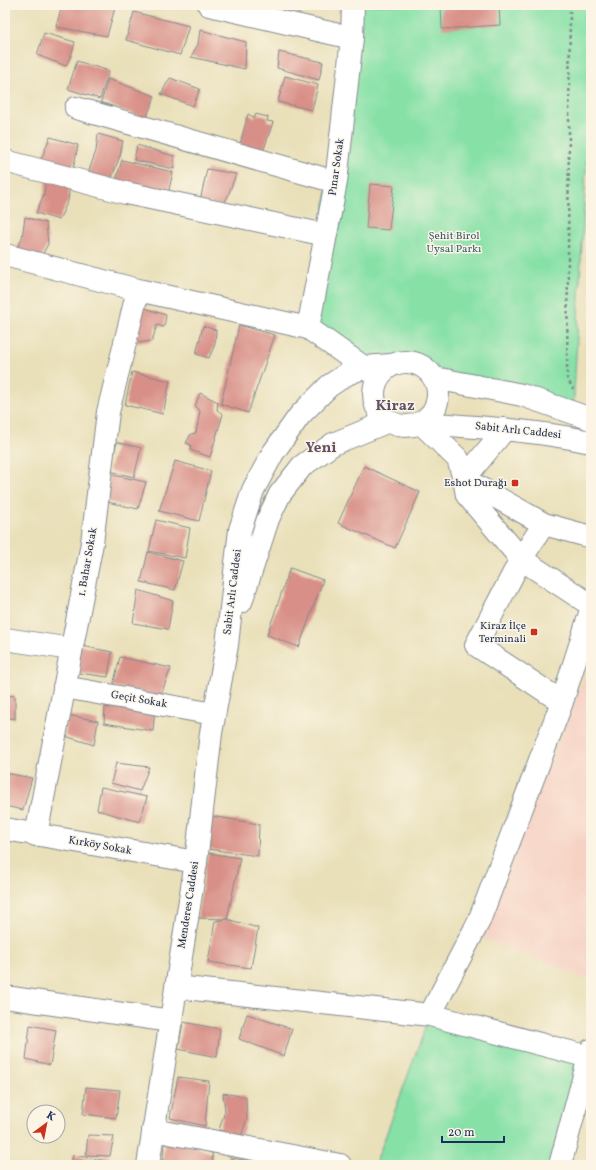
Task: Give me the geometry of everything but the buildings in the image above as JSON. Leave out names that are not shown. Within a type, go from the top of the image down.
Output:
[{"type":"street","points":[[209,5],[352,38]]},
{"type":"street","name":"Pınar Sokak","points":[[308,328],[336,182],[352,38],[353,5]]},
{"type":"street","points":[[76,108],[336,182]]},
{"type":"street","points":[[5,161],[126,193],[326,235]]},
{"type":"street","points":[[5,255],[138,290],[308,328],[378,370],[374,393],[377,409],[389,421]]},
{"type":"street","name":"1. Bahar Sokak","points":[[36,835],[92,543],[108,412],[138,290]]},
{"type":"street","name":"Sabit Arlı Caddesi","points":[[226,645],[240,530],[253,490],[273,453],[300,415],[329,386],[347,374],[378,370],[407,361],[423,366],[435,378],[522,395],[591,419]]},
{"type":"street","points":[[435,378],[439,396],[434,411],[421,423],[458,459],[467,495],[520,559],[591,605]]},
{"type":"street","name":"Sabit Arlı Caddesi","points":[[226,645],[268,519],[280,494],[302,466],[333,444],[389,421],[407,426],[421,423],[505,429],[565,436],[591,442]]},
{"type":"street","points":[[464,479],[505,429]]},
{"type":"street","points":[[464,479],[544,524],[591,537]]},
{"type":"street","points":[[544,524],[520,559],[476,645],[562,702]]},
{"type":"street","points":[[430,1015],[478,921],[562,702],[591,610]]},
{"type":"street","points":[[5,639],[71,649]]},
{"type":"street","name":"Menderes Caddesi","points":[[148,1165],[196,862],[211,733],[226,645]]},
{"type":"street","name":"Geçit Sokak","points":[[64,687],[214,714]]},
{"type":"street","name":"Kırköy Sokak","points":[[5,829],[196,862]]},
{"type":"street","points":[[176,987],[430,1015],[590,1054],[560,1165]]},
{"type":"street","points":[[5,997],[171,1021]]},
{"type":"street","points":[[153,1130],[340,1165]]},
{"type":"path","points":[[570,5],[567,378],[575,394]]},
{"type":"shaded area","points":[[591,659],[591,980],[482,938]]},
{"type":"green space","name":"Şehit Birol Uysal Parkı","points":[[353,5],[591,5],[591,73],[573,413],[435,378],[423,366],[407,361],[390,365],[365,367],[308,328]]},
{"type":"green space","points":[[430,1015],[589,1057],[560,1165],[375,1165]]},
{"type":"place","name":"Eshot Durağı","points":[[515,483]]},
{"type":"place","name":"Kiraz İlçe Terminali","points":[[534,632]]},
{"type":"district","name":"Kiraz","points":[[395,406]]},
{"type":"district","name":"Yeni","points":[[321,448]]}]
